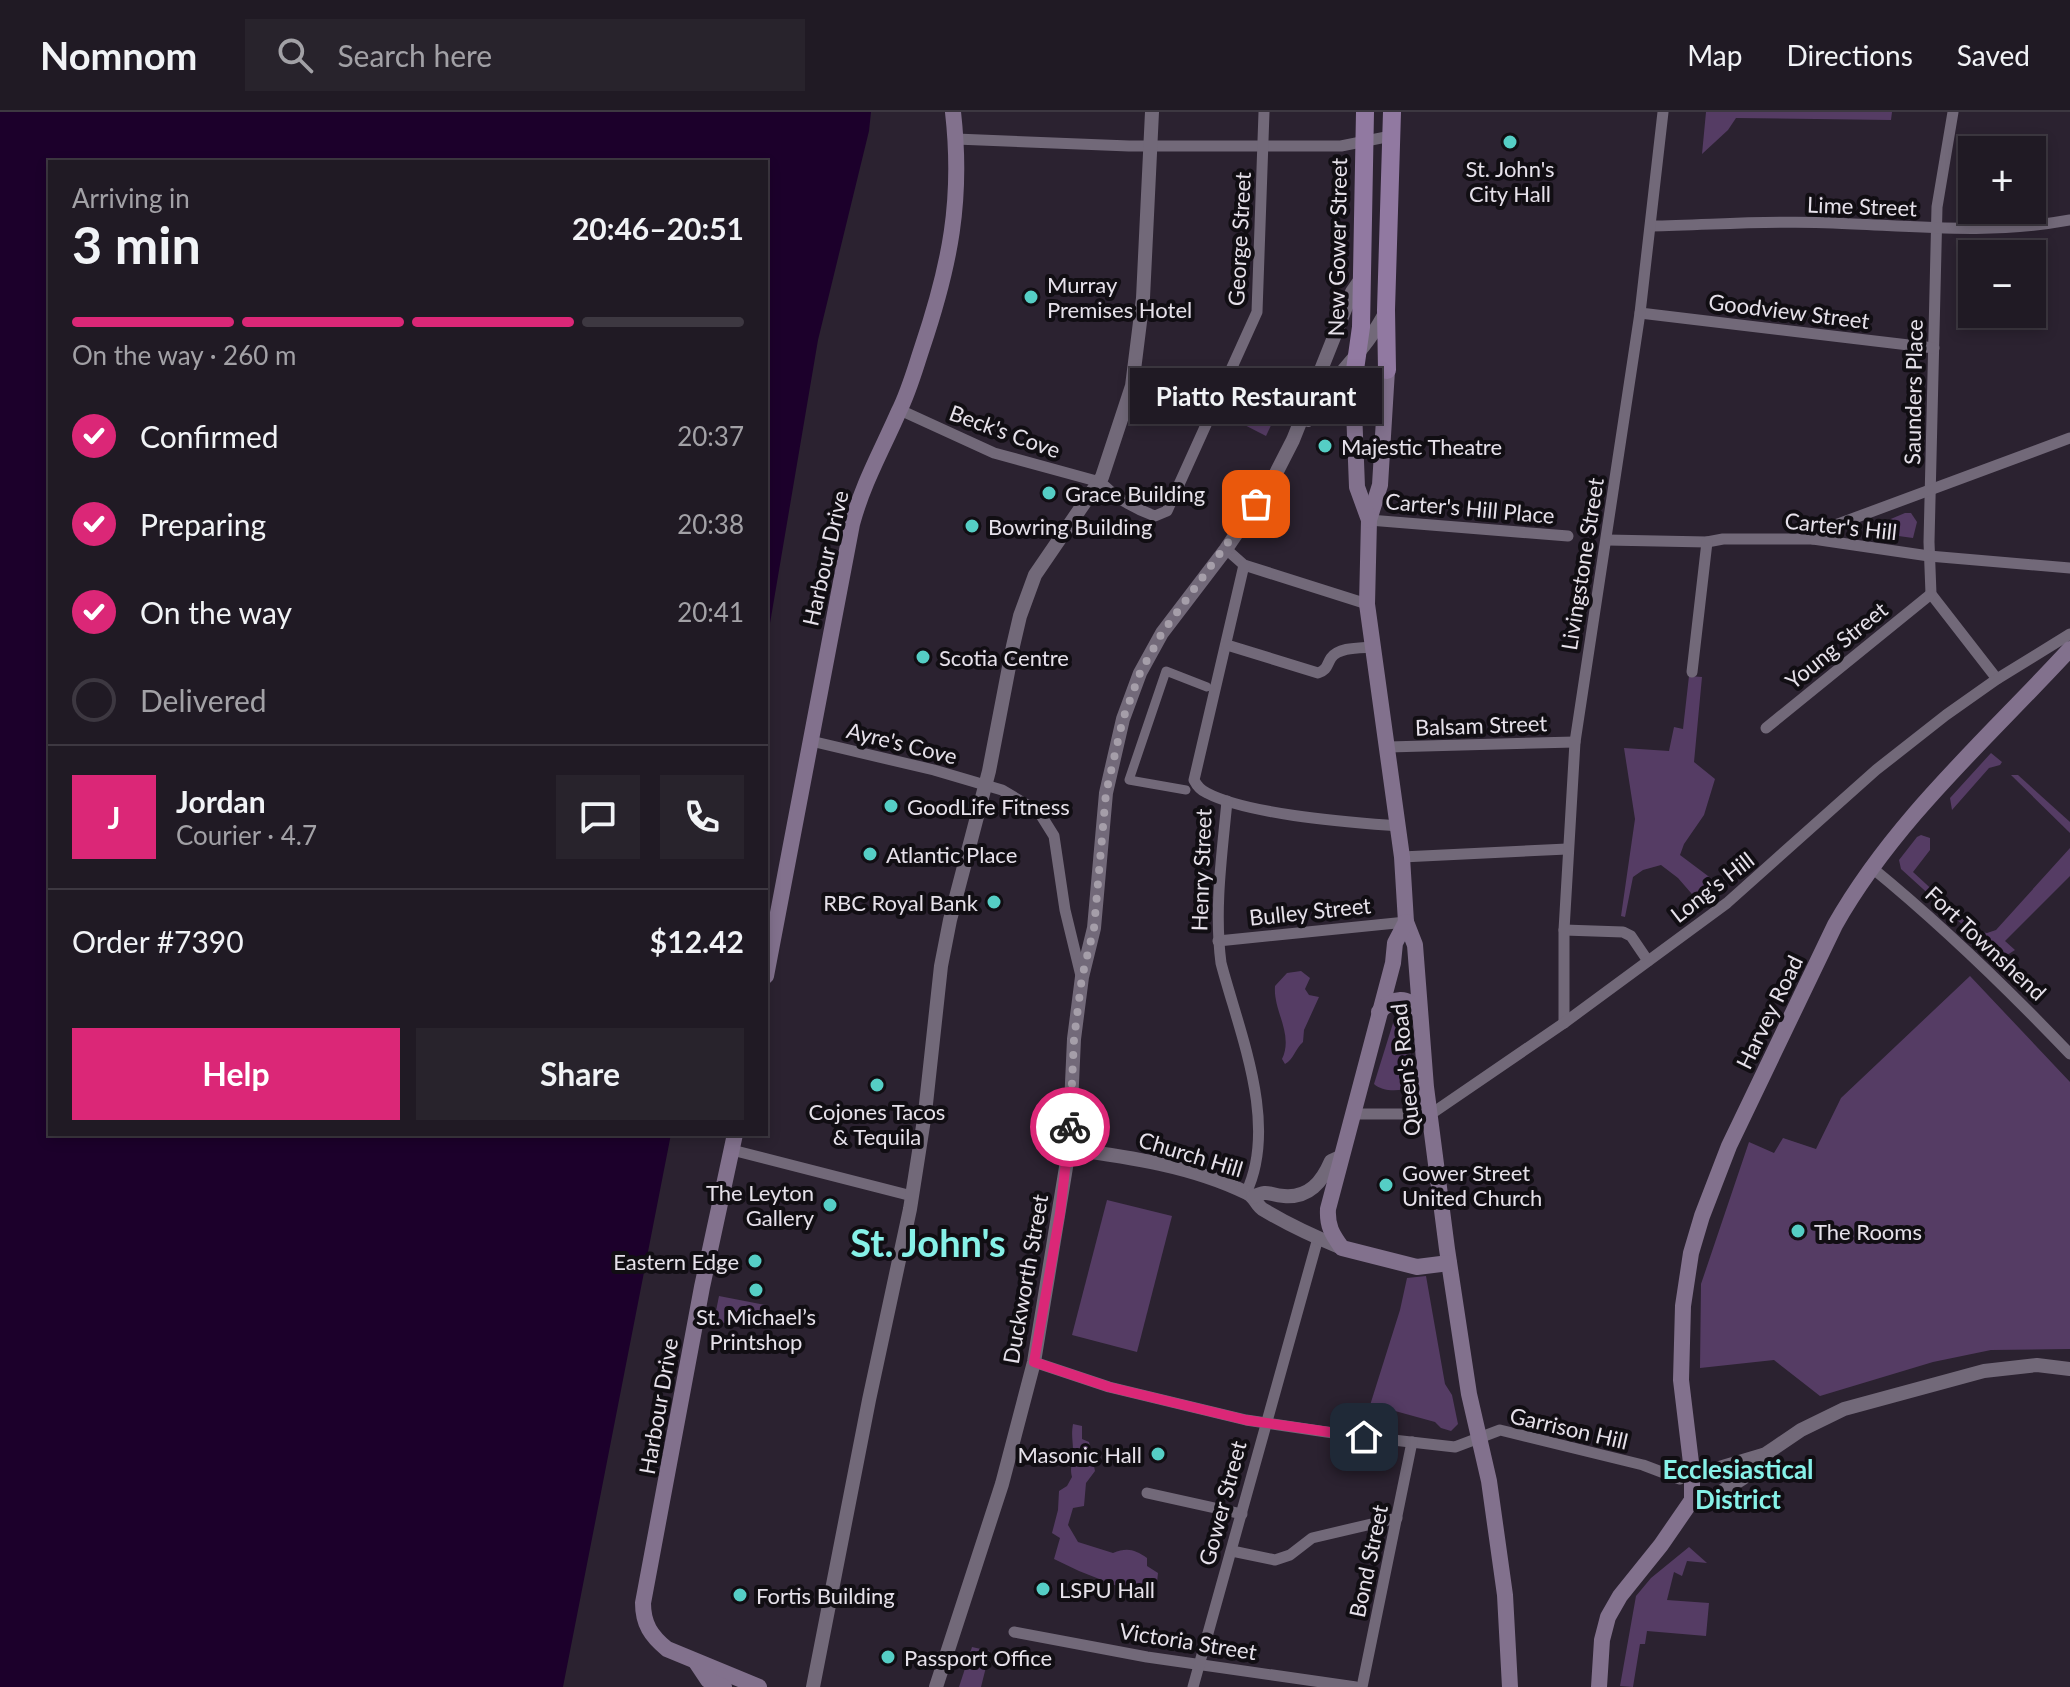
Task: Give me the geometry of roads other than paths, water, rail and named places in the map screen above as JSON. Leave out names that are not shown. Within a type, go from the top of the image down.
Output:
[{"type":"main road","name":"Harbour Drive","points":[[768,966],[855,510],[868,474],[900,410],[947,266],[954,221],[956,139],[953,112]]},
{"type":"main road","name":"New Gower Street","points":[[1353,384],[1358,353],[1365,112]]},
{"type":"main road","points":[[1342,1248],[1327,1222],[1393,963],[1395,943],[1406,922],[1402,857],[1367,604],[1369,520],[1380,485],[1387,370],[1392,112]]},
{"type":"main road","points":[[1353,384],[1357,487],[1369,520]]},
{"type":"main road","name":"Harvey Road","points":[[1692,1500],[1692,1471],[1681,1380],[1685,1285],[1695,1241],[1729,1146],[1835,925],[1871,867],[1975,748],[2070,649]]},
{"type":"main road","name":"Queen's Road","points":[[1406,922],[1415,945],[1449,1263],[1469,1394],[1489,1481],[1505,1595],[1510,1687]]},
{"type":"main road","points":[[1379,1012],[1392,1001],[1401,999],[1408,1000],[1420,1012]]},
{"type":"main road","name":"Harbour Drive","points":[[695,1661],[667,1649],[654,1639],[647,1628],[643,1603],[702,1287],[734,1142]]},
{"type":"main road","name":"Church Hill","points":[[1342,1248],[1417,1267],[1449,1263]]},
{"type":"main road","points":[[1599,1687],[1602,1640],[1608,1617],[1632,1578],[1661,1545],[1692,1500]]},
{"type":"main road","points":[[695,1661],[708,1680],[724,1687]]},
{"type":"main road","points":[[695,1661],[759,1687]]},
{"type":"street","points":[[813,1687],[912,1196],[941,966],[1013,646],[1028,592],[1044,559],[1100,482],[1132,386],[1143,298],[1152,112]]},
{"type":"street","name":"George Street","points":[[1100,482],[1119,497],[1155,516],[1167,511],[1257,312],[1264,112]]},
{"type":"street","name":"Livingstone Street","points":[[1564,1023],[1567,849],[1575,742],[1640,313],[1663,112]]},
{"type":"street","name":"Saunders Place","points":[[1931,594],[1930,489],[1937,207],[1953,112]]},
{"type":"street","points":[[956,139],[1152,146],[1341,146],[1391,136]]},
{"type":"street","name":"Lime Street","points":[[1651,226],[1830,222],[1936,229],[2012,229],[2070,220]]},
{"type":"street","name":"Duckworth Street","points":[[936,1687],[1002,1484],[1034,1362],[1069,1149],[1074,1039],[1082,977],[1094,928],[1106,793],[1123,719],[1155,643],[1226,549],[1272,481],[1293,440],[1352,292],[1361,279]]},
{"type":"street","name":"Duckworth Street","points":[[1293,440],[1315,406],[1377,329],[1386,310]]},
{"type":"street","name":"Goodview Street","points":[[1640,313],[1934,348]]},
{"type":"street","name":"Beck's Cove","points":[[900,410],[994,453],[1100,482]]},
{"type":"street","points":[[1813,539],[1830,527],[2070,438]]},
{"type":"street","name":"Carter's Hill Place","points":[[1369,520],[1568,536]]},
{"type":"street","name":"Carter's Hill","points":[[1607,540],[1707,542],[1723,539],[1813,539],[1929,556],[2066,568]]},
{"type":"street","points":[[1692,672],[1707,542]]},
{"type":"street","points":[[1226,549],[1244,565],[1367,604]]},
{"type":"street","name":"Henry Street","points":[[1244,565],[1194,780],[1206,793],[1227,801],[1220,869],[1218,941],[1256,1094],[1259,1122],[1250,1195]]},
{"type":"street","points":[[1931,594],[1997,679]]},
{"type":"street","name":"Young Street","points":[[1766,728],[1931,594]]},
{"type":"street","name":"Long's Hill","points":[[1431,1114],[1564,1023],[1746,888],[1876,770],[1997,679],[2070,634]]},
{"type":"street","points":[[1227,645],[1318,673],[1324,671],[1339,652],[1372,647]]},
{"type":"street","points":[[1186,790],[1129,780],[1166,671],[1207,687]]},
{"type":"street","name":"Ayre's Cove","points":[[811,741],[934,770],[1010,793],[1028,803],[1046,820],[1057,847],[1065,910],[1082,977]]},
{"type":"street","name":"Balsam Street","points":[[1388,747],[1575,742]]},
{"type":"street","points":[[1227,801],[1275,811],[1398,826]]},
{"type":"street","points":[[1402,857],[1567,849]]},
{"type":"street","name":"Fort Townshend","points":[[1871,867],[1925,911],[2029,1010],[2070,1054]]},
{"type":"street","name":"Bulley Street","points":[[1218,941],[1406,922]]},
{"type":"street","points":[[1564,930],[1623,932],[1631,936],[1648,961]]},
{"type":"street","points":[[1353,1114],[1431,1114]]},
{"type":"street","points":[[734,1142],[912,1196]]},
{"type":"street","name":"Church Hill","points":[[1069,1149],[1139,1159],[1197,1174],[1250,1195],[1259,1208],[1342,1248]]},
{"type":"street","name":"Church Hill","points":[[1250,1195],[1266,1191],[1287,1197],[1303,1194],[1322,1180],[1331,1161],[1342,1156]]},
{"type":"street","name":"Gower Street","points":[[1193,1687],[1318,1238]]},
{"type":"street","name":"Garrison Hill","points":[[1034,1362],[1070,1376],[1150,1398],[1246,1420],[1455,1447],[1500,1430],[1643,1465],[1680,1479],[1692,1471]]},
{"type":"street","points":[[1692,1471],[1716,1469],[1764,1455],[1822,1419],[1876,1399],[1984,1371],[2037,1365],[2070,1369]]},
{"type":"street","name":"Bond Street","points":[[1362,1687],[1412,1442]]},
{"type":"street","points":[[1692,1500],[1716,1495],[1743,1478],[1764,1455]]},
{"type":"street","points":[[1147,1493],[1242,1514]]},
{"type":"street","points":[[1232,1551],[1275,1560],[1290,1555],[1312,1538],[1397,1518]]},
{"type":"street","name":"Victoria Street","points":[[1014,1632],[1199,1665],[1356,1687]]},
{"type":"place","name":"St. John's City Hall","points":[[1510,142]]},
{"type":"place","name":"Murray Premises Hotel","points":[[1031,297]]},
{"type":"place","name":"Majestic Theatre","points":[[1325,446]]},
{"type":"place","name":"Grace Building","points":[[1049,493]]},
{"type":"place","name":"Piatto Restaurant","points":[[1256,504]]},
{"type":"place","name":"Bowring Building","points":[[972,526]]},
{"type":"place","name":"Scotia Centre","points":[[923,657]]},
{"type":"place","name":"GoodLife Fitness","points":[[891,806]]},
{"type":"place","name":"Atlantic Place","points":[[870,854]]},
{"type":"place","name":"RBC Royal Bank","points":[[994,902]]},
{"type":"place","name":"Cojones Tacos & Tequila","points":[[877,1085]]},
{"type":"place","name":"Gower Street United Church","points":[[1386,1185]]},
{"type":"place","name":"The Leyton Gallery","points":[[830,1205]]},
{"type":"place","name":"The Rooms","points":[[1798,1231]]},
{"type":"place","name":"Eastern Edge","points":[[755,1261]]},
{"type":"place","name":"St. Michael’s Printshop","points":[[756,1290]]},
{"type":"place","name":"Masonic Hall","points":[[1158,1454]]},
{"type":"place","name":"LSPU Hall","points":[[1043,1589]]},
{"type":"place","name":"Fortis Building","points":[[740,1595]]},
{"type":"place","name":"Passport Office","points":[[888,1657]]},
{"type":"district","name":"St. John's","points":[[928,1242]]},
{"type":"district","name":"Ecclesiastical District","points":[[1738,1484]]}]
